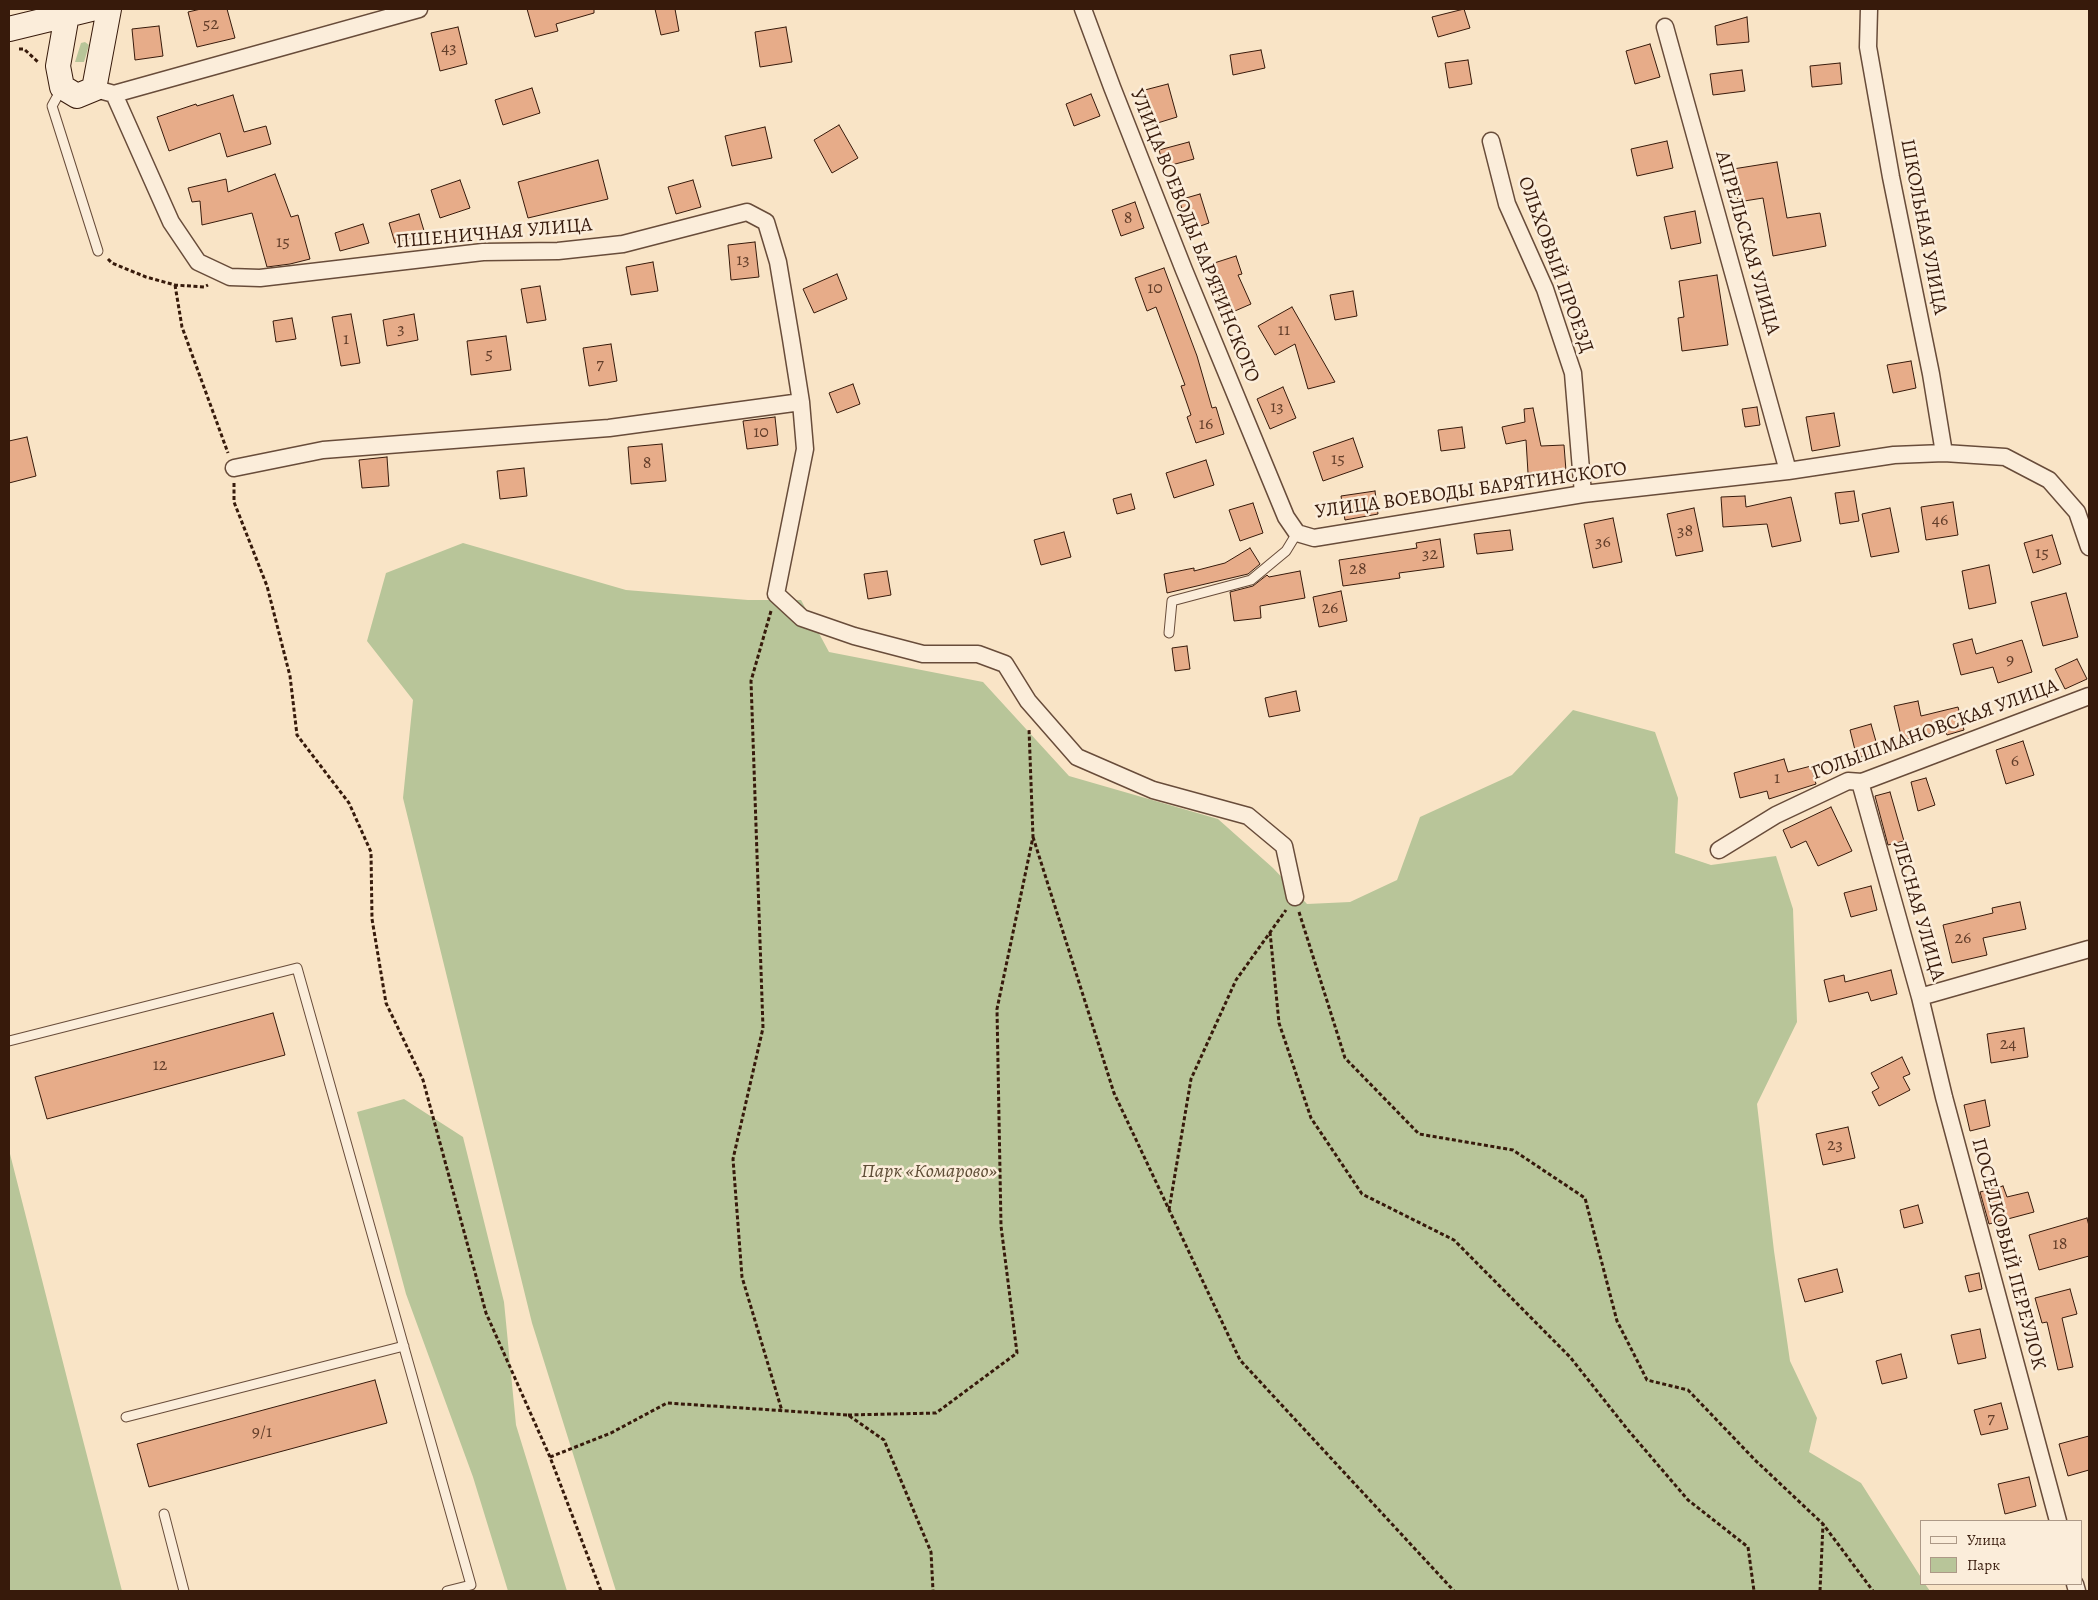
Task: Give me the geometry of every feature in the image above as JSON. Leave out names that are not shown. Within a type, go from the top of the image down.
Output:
[{"type":"street","points":[[9,29],[67,12],[91,9]]},
{"type":"street","points":[[104,91],[110,9]]},
{"type":"street","points":[[67,12],[58,66],[62,87],[77,96],[104,91],[419,9]]},
{"type":"street","name":"УЛИЦА ВОЕВОДЫ БАРЯТИНСКОГО","points":[[1083,9],[1184,270],[1286,517],[1297,533],[1314,538],[1583,494],[1788,471],[1894,455],[1944,453],[2005,457],[2049,480],[2077,512],[2089,547]]},
{"type":"street","name":"ШКОЛЬНАЯ УЛИЦА","points":[[1869,9],[1868,47],[1891,177],[1931,374],[1944,453]]},
{"type":"street","name":"АПРЕЛЬСКАЯ УЛИЦА","points":[[1665,27],[1788,471]]},
{"type":"street","name":"ПШЕНИЧНАЯ УЛИЦА","points":[[104,91],[171,222],[198,262],[230,277],[260,278],[483,252],[558,251],[623,244],[747,212],[766,222],[778,262],[801,402],[805,449],[776,594]]},
{"type":"street","name":"ОЛЬХОВЫЙ ПРОЕЗД","points":[[1491,141],[1507,204],[1544,289],[1573,373],[1583,494]]},
{"type":"street","points":[[234,468],[323,450],[609,428],[801,402]]},
{"type":"street","points":[[776,594],[802,618],[854,636],[924,654],[978,654],[1005,664],[1028,701],[1077,757],[1153,790],[1248,816],[1284,846],[1295,897]]},
{"type":"street","name":"ГОЛЫШМАНОВСКАЯ УЛИЦА","points":[[1719,850],[1776,814],[1848,781],[1860,782],[2089,696]]},
{"type":"street","name":"ЛЕСНАЯ УЛИЦА","points":[[1860,782],[1920,997],[2089,949]]},
{"type":"street","name":"ПОСЕЛКОВЫЙ ПЕРЕУЛОК","points":[[1920,997],[1947,1106],[2058,1520]]},
{"type":"lane","points":[[62,87],[52,106],[98,250]]},
{"type":"lane","points":[[1169,633],[1172,601],[1250,580],[1286,551],[1297,533]]},
{"type":"lane","points":[[9,1041],[297,968],[471,1585],[448,1591]]},
{"type":"lane","points":[[126,1417],[404,1346]]},
{"type":"lane","points":[[164,1514],[184,1591]]},
{"type":"path","points":[[98,250],[112,263],[146,277],[176,285],[204,287],[230,277]]},
{"type":"path","points":[[176,285],[182,327],[234,468],[234,502],[267,586],[290,676],[297,735],[349,803],[371,852],[372,919],[386,1003],[423,1080],[486,1313],[550,1457],[600,1591]]},
{"type":"path","points":[[776,594],[751,681],[763,1028],[733,1159],[742,1278],[782,1411]]},
{"type":"path","points":[[550,1457],[611,1433],[667,1403],[848,1415],[936,1413],[1017,1353],[1001,1226],[997,1009],[1033,837],[1028,701]]},
{"type":"path","points":[[1033,837],[1114,1093],[1240,1360],[1454,1591]]},
{"type":"path","points":[[1169,1210],[1191,1079],[1236,980],[1295,897]]},
{"type":"path","points":[[1295,897],[1345,1058],[1419,1134],[1513,1150],[1585,1198],[1617,1321],[1647,1380],[1688,1390],[1755,1460],[1823,1524],[1873,1591]]},
{"type":"path","points":[[1270,932],[1278,1024],[1311,1118],[1362,1194],[1454,1240],[1563,1350],[1688,1500],[1748,1547],[1754,1591]]},
{"type":"path","points":[[848,1415],[884,1440],[931,1552],[933,1591]]},
{"type":"path","points":[[1820,1591],[1823,1524]]},
{"type":"green space","points":[[85,42],[89,45],[84,62],[75,62],[81,43]]},
{"type":"green space","name":"Парк «Комарово»","points":[[463,543],[626,590],[748,600],[801,600],[829,652],[983,682],[1069,776],[1218,819],[1273,868],[1307,904],[1350,902],[1397,880],[1420,817],[1512,775],[1573,710],[1655,732],[1678,798],[1675,853],[1711,865],[1776,856],[1793,909],[1797,1022],[1757,1104],[1774,1251],[1790,1361],[1817,1418],[1809,1452],[1861,1483],[1920,1576],[1920,1585],[1926,1585],[1930,1591],[616,1591],[532,1323],[403,798],[413,700],[367,641],[386,573]]},
{"type":"green space","points":[[404,1099],[463,1137],[504,1302],[516,1425],[567,1591],[508,1591],[473,1477],[406,1294],[357,1112]]},
{"type":"green space","points":[[9,1150],[70,1390],[122,1591],[9,1591]]},
{"type":"building","points":[[201,9],[227,9],[235,38],[197,47],[188,12]]},
{"type":"building","points":[[527,9],[594,9],[594,13],[556,24],[558,31],[535,37]]},
{"type":"building","points":[[655,9],[675,9],[679,31],[661,35]]},
{"type":"building","points":[[1464,9],[1470,28],[1438,37],[1432,17]]},
{"type":"building","points":[[1747,17],[1749,42],[1717,45],[1715,26]]},
{"type":"building","points":[[159,26],[163,56],[135,60],[132,29]]},
{"type":"building","points":[[458,27],[467,64],[440,71],[431,33]]},
{"type":"building","points":[[786,27],[792,62],[760,67],[755,32]]},
{"type":"building","points":[[1650,44],[1660,77],[1635,84],[1626,51]]},
{"type":"building","points":[[1261,50],[1265,68],[1233,75],[1230,55]]},
{"type":"building","points":[[1468,60],[1472,84],[1449,88],[1445,63]]},
{"type":"building","points":[[1840,63],[1842,84],[1812,87],[1810,66]]},
{"type":"building","points":[[1742,70],[1745,91],[1713,95],[1710,74]]},
{"type":"building","points":[[1168,84],[1177,117],[1151,125],[1141,91]]},
{"type":"building","points":[[532,88],[540,113],[503,125],[495,100]]},
{"type":"building","points":[[1091,94],[1100,116],[1074,126],[1066,104]]},
{"type":"building","points":[[233,95],[244,132],[266,126],[271,144],[227,157],[220,133],[169,151],[157,117],[196,104],[197,106]]},
{"type":"building","points":[[839,125],[858,158],[832,173],[814,140]]},
{"type":"building","points":[[765,127],[772,158],[732,166],[725,136]]},
{"type":"building","points":[[1667,141],[1673,168],[1637,176],[1631,149]]},
{"type":"building","points":[[1189,142],[1194,159],[1164,167],[1159,150]]},
{"type":"building","points":[[598,160],[608,199],[528,218],[518,182]]},
{"type":"building","points":[[1777,162],[1787,218],[1820,213],[1826,246],[1773,256],[1763,198],[1738,202],[1733,169]]},
{"type":"building","points":[[275,174],[291,217],[298,215],[310,259],[267,267],[252,213],[202,225],[200,201],[192,202],[188,188],[226,179],[228,192]]},
{"type":"building","points":[[460,180],[470,208],[440,218],[431,190]]},
{"type":"building","points":[[693,180],[701,207],[676,214],[668,187]]},
{"type":"building","points":[[1200,194],[1209,223],[1189,230],[1179,200]]},
{"type":"building","points":[[1135,202],[1144,228],[1121,236],[1112,210]]},
{"type":"building","points":[[1695,211],[1701,243],[1671,249],[1664,217]]},
{"type":"building","points":[[419,214],[425,234],[395,243],[389,223]]},
{"type":"building","points":[[363,224],[369,243],[340,251],[335,233]]},
{"type":"building","points":[[755,242],[759,277],[731,280],[728,245]]},
{"type":"building","points":[[1236,256],[1242,274],[1238,275],[1251,304],[1228,314],[1214,284],[1208,265]]},
{"type":"building","points":[[653,262],[658,291],[631,295],[626,267]]},
{"type":"building","points":[[1164,268],[1197,356],[1212,408],[1216,407],[1224,434],[1196,443],[1187,417],[1191,415],[1181,386],[1185,385],[1156,307],[1147,311],[1135,278]]},
{"type":"building","points":[[837,274],[847,299],[814,313],[803,289]]},
{"type":"building","points":[[1717,275],[1728,345],[1682,351],[1678,318],[1684,317],[1679,281]]},
{"type":"building","points":[[540,286],[546,320],[527,323],[521,289]]},
{"type":"building","points":[[1353,291],[1357,316],[1335,320],[1330,295]]},
{"type":"building","points":[[1292,307],[1335,382],[1308,389],[1295,344],[1275,355],[1258,326]]},
{"type":"building","points":[[351,314],[360,363],[341,366],[332,317]]},
{"type":"building","points":[[414,314],[418,340],[387,346],[383,320]]},
{"type":"building","points":[[292,318],[296,339],[276,342],[273,321]]},
{"type":"building","points":[[506,336],[511,370],[471,375],[467,341]]},
{"type":"building","points":[[611,344],[617,381],[589,386],[583,348]]},
{"type":"building","points":[[1911,361],[1916,388],[1893,393],[1887,365]]},
{"type":"building","points":[[853,384],[860,404],[837,413],[829,393]]},
{"type":"building","points":[[1283,387],[1296,418],[1270,429],[1257,399]]},
{"type":"building","points":[[1757,407],[1760,425],[1745,427],[1742,409]]},
{"type":"building","points":[[1533,408],[1541,446],[1564,445],[1566,471],[1528,473],[1526,440],[1506,444],[1502,427],[1525,422],[1524,409]]},
{"type":"building","points":[[1834,413],[1840,446],[1812,451],[1806,417]]},
{"type":"building","points":[[775,417],[778,445],[747,449],[743,421]]},
{"type":"building","points":[[1462,427],[1465,448],[1441,451],[1438,430]]},
{"type":"building","points":[[27,437],[36,476],[9,483],[9,441]]},
{"type":"building","points":[[1353,438],[1363,467],[1323,481],[1313,452]]},
{"type":"building","points":[[662,444],[666,481],[631,484],[628,447]]},
{"type":"building","points":[[387,457],[389,486],[362,488],[359,460]]},
{"type":"building","points":[[1206,460],[1214,485],[1174,498],[1166,473]]},
{"type":"building","points":[[524,468],[527,496],[500,499],[497,471]]},
{"type":"building","points":[[1375,491],[1378,514],[1345,520],[1341,496]]},
{"type":"building","points":[[1854,491],[1859,521],[1840,524],[1835,493]]},
{"type":"building","points":[[1131,494],[1135,509],[1117,514],[1113,499]]},
{"type":"building","points":[[1745,496],[1746,507],[1791,497],[1801,541],[1772,547],[1767,524],[1723,527],[1721,497]]},
{"type":"building","points":[[1953,502],[1958,535],[1926,540],[1921,507]]},
{"type":"building","points":[[1253,503],[1263,533],[1240,541],[1229,510]]},
{"type":"building","points":[[1694,508],[1703,551],[1676,556],[1667,514]]},
{"type":"building","points":[[1890,508],[1899,552],[1871,557],[1862,514]]},
{"type":"building","points":[[1613,518],[1622,562],[1593,568],[1584,524]]},
{"type":"building","points":[[1510,530],[1513,550],[1477,554],[1474,534]]},
{"type":"building","points":[[1064,532],[1071,557],[1041,565],[1034,540]]},
{"type":"building","points":[[2052,535],[2061,564],[2033,573],[2024,543]]},
{"type":"building","points":[[1440,539],[1444,567],[1399,573],[1400,578],[1343,586],[1339,560],[1417,548],[1416,543]]},
{"type":"building","points":[[1250,548],[1260,564],[1248,574],[1167,593],[1164,574],[1194,568],[1194,571],[1225,563]]},
{"type":"building","points":[[1989,565],[1996,603],[1969,609],[1962,571]]},
{"type":"building","points":[[887,571],[891,595],[868,599],[864,574]]},
{"type":"building","points":[[1300,571],[1305,598],[1260,606],[1261,618],[1234,621],[1230,592],[1253,586],[1267,575],[1269,577]]},
{"type":"building","points":[[1341,591],[1347,621],[1319,627],[1313,597]]},
{"type":"building","points":[[2066,593],[2078,637],[2043,646],[2031,602]]},
{"type":"building","points":[[1972,639],[1976,654],[2022,640],[2032,672],[1998,683],[1993,667],[1961,675],[1953,644]]},
{"type":"building","points":[[1187,646],[1190,669],[1175,671],[1172,648]]},
{"type":"building","points":[[2077,659],[2087,679],[2065,689],[2055,669]]},
{"type":"building","points":[[1296,691],[1300,711],[1269,717],[1265,698]]},
{"type":"building","points":[[1918,701],[1921,716],[1958,707],[1964,730],[1947,735],[1945,730],[1902,740],[1894,706]]},
{"type":"building","points":[[1871,724],[1879,752],[1857,758],[1850,730]]},
{"type":"building","points":[[2023,741],[2034,775],[2006,784],[1996,750]]},
{"type":"building","points":[[1784,759],[1788,772],[1811,766],[1816,784],[1769,799],[1767,791],[1740,798],[1734,773]]},
{"type":"building","points":[[1926,778],[1935,805],[1918,811],[1911,782]]},
{"type":"building","points":[[1890,792],[1904,841],[1888,845],[1875,796]]},
{"type":"building","points":[[1831,807],[1852,851],[1818,866],[1806,841],[1791,848],[1783,830]]},
{"type":"building","points":[[1871,886],[1877,910],[1851,917],[1844,893]]},
{"type":"building","points":[[2020,902],[2026,929],[1983,938],[1987,955],[1952,963],[1943,925],[1993,913],[1992,908]]},
{"type":"building","points":[[1891,970],[1897,994],[1871,1001],[1868,992],[1829,1002],[1824,980],[1844,975],[1845,982]]},
{"type":"building","points":[[273,1013],[285,1055],[47,1119],[35,1077]]},
{"type":"building","points":[[2024,1028],[2028,1057],[1991,1063],[1987,1034]]},
{"type":"building","points":[[1902,1057],[1910,1074],[1903,1077],[1910,1090],[1879,1106],[1872,1092],[1879,1088],[1871,1073]]},
{"type":"building","points":[[1985,1100],[1990,1126],[1970,1131],[1964,1105]]},
{"type":"building","points":[[1848,1127],[1855,1158],[1823,1165],[1816,1134]]},
{"type":"building","points":[[2003,1186],[2007,1197],[2028,1192],[2034,1212],[1989,1224],[1980,1192]]},
{"type":"building","points":[[1918,1205],[1923,1223],[1904,1228],[1900,1210]]},
{"type":"building","points":[[2087,1218],[2089,1226],[2089,1256],[2039,1270],[2029,1235]]},
{"type":"building","points":[[1837,1269],[1843,1292],[1805,1302],[1798,1279]]},
{"type":"building","points":[[1979,1273],[1982,1289],[1969,1292],[1965,1276]]},
{"type":"building","points":[[2070,1289],[2077,1314],[2062,1318],[2073,1367],[2058,1370],[2047,1322],[2042,1323],[2035,1298]]},
{"type":"building","points":[[1980,1329],[1986,1358],[1958,1364],[1951,1335]]},
{"type":"building","points":[[1901,1354],[1907,1378],[1882,1384],[1876,1361]]},
{"type":"building","points":[[375,1380],[387,1423],[149,1487],[137,1444]]},
{"type":"building","points":[[2001,1403],[2008,1429],[1981,1435],[1974,1410]]},
{"type":"building","points":[[2089,1436],[2089,1470],[2068,1476],[2059,1444]]},
{"type":"building","points":[[2029,1477],[2036,1506],[2005,1514],[1998,1484]]}]
